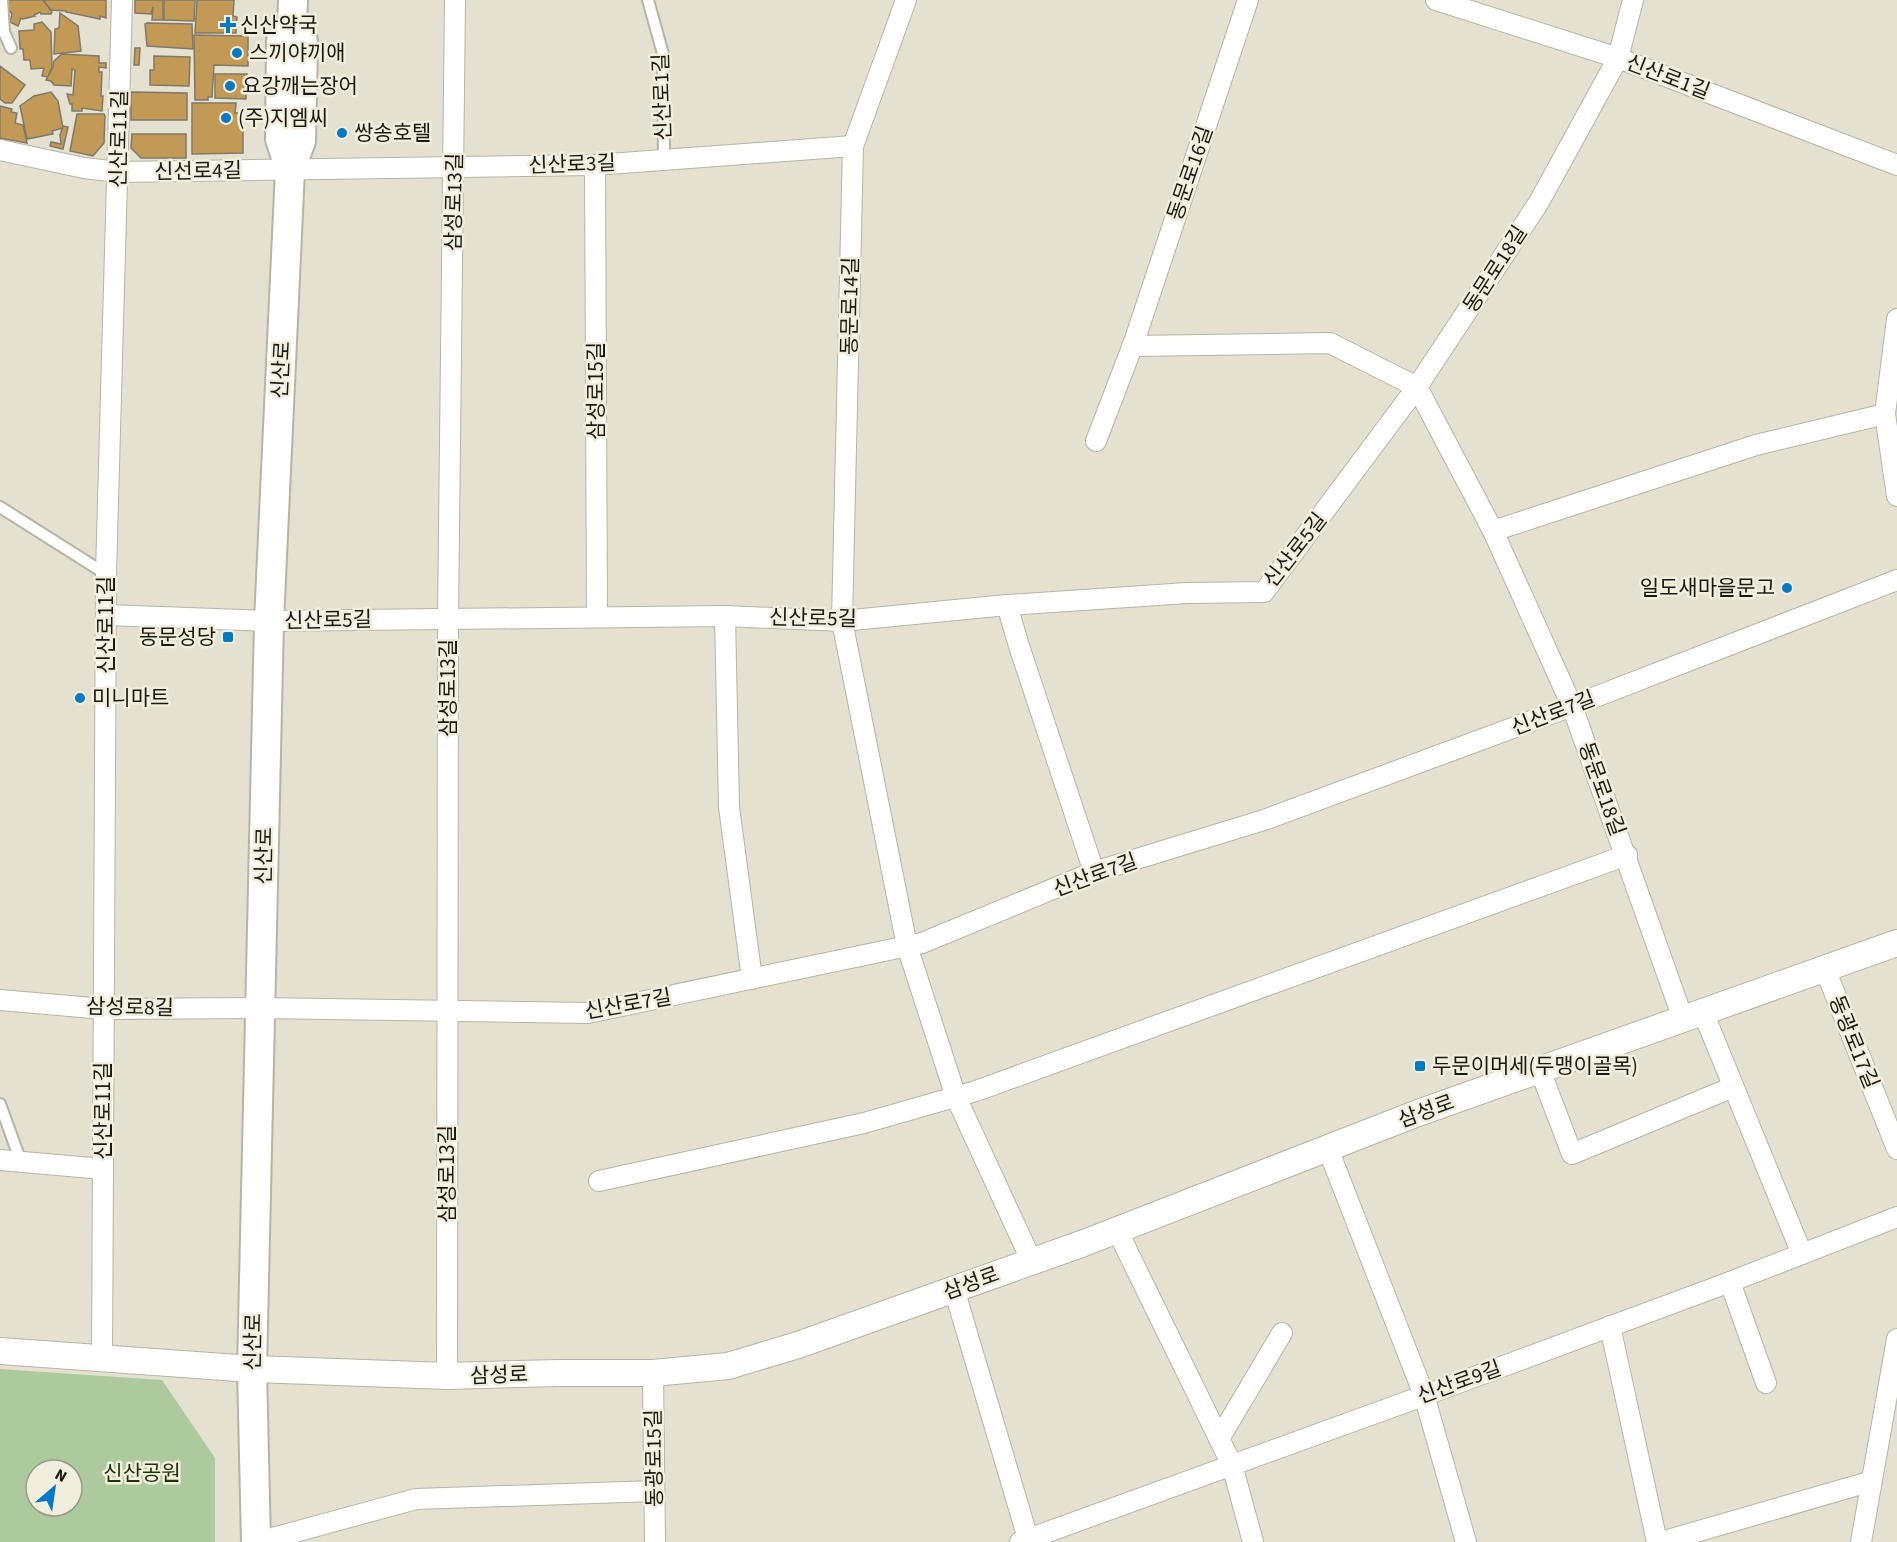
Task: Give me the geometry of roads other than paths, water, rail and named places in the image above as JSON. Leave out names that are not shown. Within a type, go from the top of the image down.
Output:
[{"type":"main road","name":"신산로","points":[[257,1542],[252,1369],[269,621],[290,170],[280,139],[281,41],[293,14]]},
{"type":"street","name":"신산로11길","points":[[102,1359],[106,574],[122,0]]},
{"type":"street","name":"삼성로13길","points":[[447,1376],[448,619],[455,0]]},
{"type":"street","name":"동문로14길","points":[[906,0],[854,146],[842,621],[907,946],[956,1097],[1032,1262]]},
{"type":"street","name":"동문로16길","points":[[1096,441],[1132,346],[1248,0]]},
{"type":"street","name":"신산로1길","points":[[1436,0],[1618,58],[1897,165]]},
{"type":"street","name":"동문로18길","points":[[1633,0],[1618,58],[1539,202],[1417,387],[1493,531],[1572,706],[1627,855],[1631,873],[1693,1015],[1732,1087],[1802,1254]]},
{"type":"street","name":"신산로3길","points":[[290,170],[595,165],[854,146]]},
{"type":"street","name":"신선로4길","points":[[0,150],[84,168],[118,172],[290,170]]},
{"type":"street","name":"삼성로15길","points":[[595,165],[597,617]]},
{"type":"street","points":[[1897,319],[1885,414],[1897,496]]},
{"type":"street","points":[[1132,346],[1330,343],[1417,387]]},
{"type":"street","name":"신산로5길","points":[[106,615],[269,621],[725,616],[842,621],[1007,604],[1187,592],[1264,592],[1417,387]]},
{"type":"street","points":[[1493,531],[1756,446],[1885,414]]},
{"type":"street","name":"신산로7길","points":[[260,1008],[588,1013],[922,943],[1094,872],[1264,820],[1572,706],[1897,580]]},
{"type":"street","points":[[1007,604],[1094,872]]},
{"type":"street","points":[[725,616],[729,807],[752,979]]},
{"type":"street","points":[[599,1181],[864,1123],[956,1097],[1627,855]]},
{"type":"street","name":"삼성로","points":[[0,1351],[252,1369],[447,1376],[653,1373],[728,1366],[798,1345],[1032,1262],[1418,1113],[1897,944]]},
{"type":"street","name":"동광로17길","points":[[1825,969],[1897,1149]]},
{"type":"street","name":"삼성로8길","points":[[0,1000],[104,1009],[260,1008]]},
{"type":"street","points":[[1540,1070],[1572,1154],[1732,1087]]},
{"type":"street","points":[[1328,1149],[1424,1395],[1466,1542]]},
{"type":"street","points":[[0,1160],[103,1169]]},
{"type":"street","name":"신산로9길","points":[[1025,1541],[1730,1282],[1897,1217]]},
{"type":"street","points":[[1118,1230],[1232,1465],[1253,1542]]},
{"type":"street","points":[[1730,1282],[1766,1383]]},
{"type":"street","points":[[954,1289],[1025,1541]]},
{"type":"street","points":[[1610,1326],[1659,1542],[1872,1480]]},
{"type":"street","points":[[1219,1439],[1282,1333]]},
{"type":"street","points":[[1861,1542],[1897,1339]]},
{"type":"street","name":"동광로15길","points":[[653,1373],[655,1542]]},
{"type":"street","points":[[257,1542],[416,1499],[654,1491]]},
{"type":"lane","points":[[2,0],[4,32],[11,48]]},
{"type":"lane","name":"신산로1길","points":[[648,0],[663,54],[664,159]]},
{"type":"lane","points":[[0,507],[106,574]]},
{"type":"lane","points":[[0,1104],[21,1162]]},
{"type":"place","name":"신산약국","points":[[228,25]]},
{"type":"place","name":"스끼야끼애","points":[[237,53]]},
{"type":"place","name":"요강깨는장어","points":[[230,86]]},
{"type":"place","name":"(주)지엠씨","points":[[226,118]]},
{"type":"place","name":"쌍송호텔","points":[[342,133]]},
{"type":"place","name":"일도새마을문고","points":[[1787,588]]},
{"type":"place","name":"동문성당","points":[[228,637]]},
{"type":"place","name":"미니마트","points":[[80,698]]},
{"type":"place","name":"두문이머세(두맹이골목)","points":[[1420,1066]]},
{"type":"park label","name":"신산공원","points":[[142,1473]]}]
